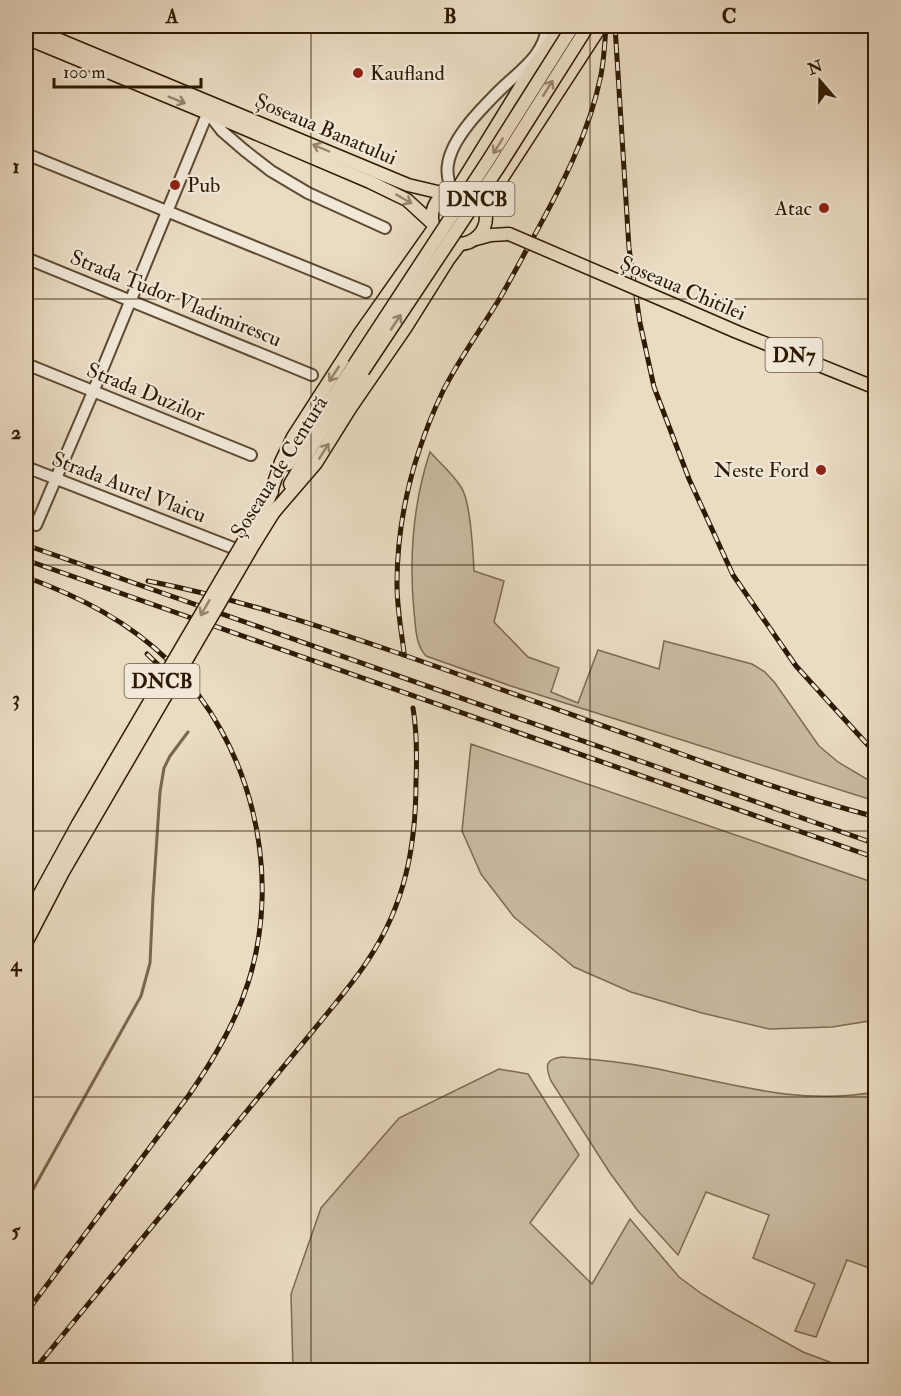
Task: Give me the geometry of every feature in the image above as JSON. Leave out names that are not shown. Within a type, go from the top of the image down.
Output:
[{"type":"main road","name":"Șoseaua Banatului","points":[[26,26],[370,182],[406,200],[433,226]]},
{"type":"main road","points":[[269,498],[281,462],[294,437],[360,333],[433,226],[433,209],[440,198],[451,192],[560,26]]},
{"type":"main road","name":"Șoseaua de Centură","points":[[26,919],[359,368],[573,26]]},
{"type":"main road","name":"Șoseaua de Centură","points":[[251,547],[269,498],[300,444],[359,368],[500,165],[588,26]]},
{"type":"main road","points":[[475,239],[485,226],[485,210],[601,26]]},
{"type":"main road","name":"Șoseaua Banatului","points":[[26,38],[408,185],[451,192]]},
{"type":"main road","name":"DN7","points":[[451,192],[470,193],[476,196],[485,210]]},
{"type":"main road","name":"Șoseaua Chitilei","points":[[485,210],[495,223],[509,234],[737,332],[876,388]]},
{"type":"main road","name":"DN7","points":[[433,226],[439,236],[447,242],[460,244]]},
{"type":"main road","points":[[274,512],[316,464],[351,407],[460,244],[491,235],[509,234]]},
{"type":"main road","name":"Șoseaua de Centură","points":[[26,943],[63,872],[83,826]]},
{"type":"street","points":[[451,192],[447,178],[447,165],[452,149],[473,119],[536,56],[547,34],[547,26]]},
{"type":"street","points":[[36,525],[210,108]]},
{"type":"street","points":[[210,108],[222,131],[271,171],[308,193],[385,228]]},
{"type":"street","points":[[26,154],[366,292]]},
{"type":"street","name":"Strada Tudor Vladimirescu","points":[[26,258],[312,375]]},
{"type":"street","name":"Strada Duzilor","points":[[26,364],[252,455]]},
{"type":"street","name":"Strada Aurel Vlaicu","points":[[26,467],[251,547]]},
{"type":"shaded area","points":[[430,452],[454,478],[464,494],[471,527],[474,571],[504,581],[494,622],[528,657],[559,668],[551,692],[578,703],[598,650],[659,669],[664,641],[752,664],[765,672],[775,683],[819,746],[838,762],[875,784],[875,801],[511,686],[426,656],[418,641],[416,629],[412,551],[416,511]]},
{"type":"shaded area","points":[[471,744],[875,883],[875,1020],[832,1027],[769,1029],[702,1013],[631,992],[574,967],[514,917],[481,874],[462,831]]},
{"type":"shaded area","points":[[562,1057],[630,1064],[791,1095],[846,1096],[875,1092],[875,1270],[847,1260],[816,1337],[795,1331],[815,1284],[753,1258],[769,1215],[706,1192],[678,1255],[638,1211],[610,1173],[551,1081],[548,1064],[552,1059]]},
{"type":"shaded area","points":[[499,1069],[528,1074],[579,1155],[530,1223],[592,1284],[630,1219],[679,1277],[702,1294],[803,1352],[851,1370],[293,1370],[291,1294],[321,1208],[399,1118]]},
{"type":"waterway","points":[[26,1202],[141,996],[150,963],[160,792],[164,768],[188,732]]},
{"type":"railway","points":[[404,652],[398,601],[398,559],[404,510],[416,461],[443,391],[504,291],[573,160],[596,97],[602,69],[606,26]]},
{"type":"railway","points":[[615,26],[629,248],[640,323],[654,387],[689,479],[733,575],[796,666],[876,754]]},
{"type":"railway","points":[[26,545],[876,844]]},
{"type":"railway","points":[[26,560],[876,858]]},
{"type":"railway","points":[[26,577],[84,602],[120,622],[154,647],[198,695],[222,731],[240,771],[253,812],[260,855],[262,898],[258,941],[248,983],[223,1041],[189,1095],[26,1313]]},
{"type":"railway","points":[[148,581],[270,611],[330,630],[762,783],[876,817]]},
{"type":"railway","points":[[147,654],[187,695]]},
{"type":"railway","points":[[34,1370],[335,1004],[360,972],[381,939],[399,896],[411,852],[417,763],[413,708]]},
{"type":"place","name":"Kaufland","points":[[358,73]]},
{"type":"place","name":"Pub","points":[[175,185]]},
{"type":"place","name":"Atac","points":[[824,208]]},
{"type":"place","name":"Neste Ford","points":[[821,470]]}]
